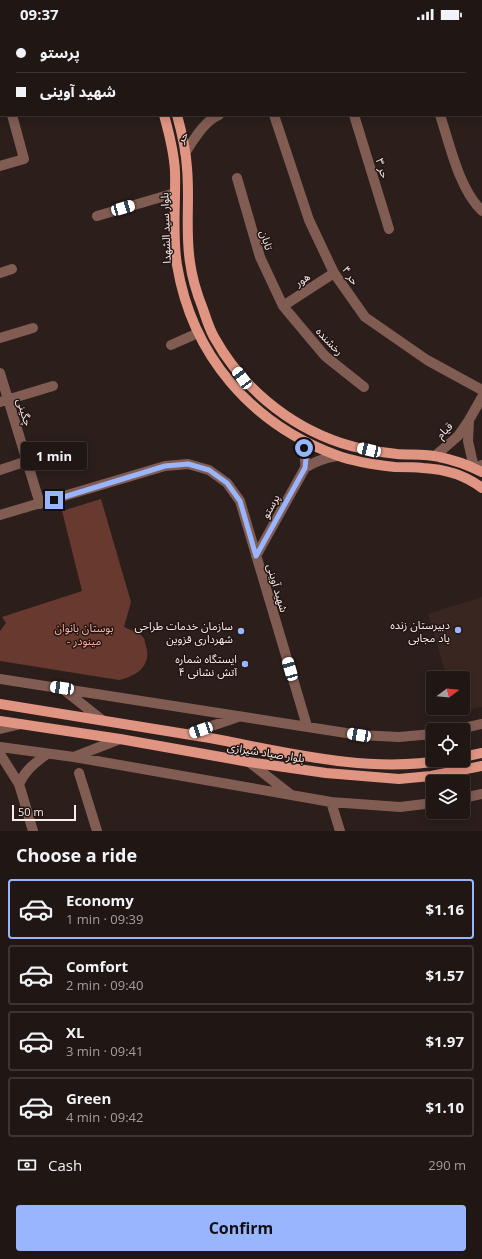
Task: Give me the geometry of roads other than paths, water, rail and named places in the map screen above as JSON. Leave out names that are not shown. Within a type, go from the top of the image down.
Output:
[{"type":"main road","name":"بلوار سید الشهدا","points":[[164,116],[170,138],[175,170],[175,232],[177,264],[184,297],[197,330],[209,354],[218,368],[242,397],[283,430],[337,456],[367,463],[396,467],[436,469],[463,477],[476,483],[482,488]]},
{"type":"main road","name":"بلوار سید الشهدا","points":[[177,116],[187,168],[190,262],[197,293],[213,336],[242,378],[268,402],[290,419],[316,433],[341,443],[369,450],[397,454],[435,456],[479,468]]},
{"type":"main road","points":[[197,330],[204,330],[207,327],[207,321]]},
{"type":"main road","points":[[209,354],[211,344],[220,346]]},
{"type":"main road","name":"بلوار صیاد شیرازی","points":[[0,704],[188,734],[326,759],[370,764],[403,765],[426,762]]},
{"type":"main road","name":"بلوار صیاد شیرازی","points":[[0,721],[120,739],[249,762],[326,773],[399,779],[432,776],[482,766]]},
{"type":"main road","points":[[470,756],[482,753]]},
{"type":"street","points":[[0,166],[24,159],[12,116]]},
{"type":"street","name":"حر","points":[[185,153],[212,116]]},
{"type":"street","name":"حر ۴","points":[[274,116],[309,220],[334,273],[365,317],[427,360],[482,390]]},
{"type":"street","name":"حر ۳","points":[[354,116],[389,229]]},
{"type":"street","points":[[440,116],[462,181],[474,203],[482,211]]},
{"type":"street","name":"تابان","points":[[237,178],[260,257],[282,306]]},
{"type":"street","points":[[97,216],[175,193]]},
{"type":"street","points":[[0,272],[12,269]]},
{"type":"street","name":"هور","points":[[282,306],[334,273]]},
{"type":"street","name":"رخشنده","points":[[282,306],[325,356],[364,387]]},
{"type":"street","points":[[0,338],[33,328]]},
{"type":"street","points":[[171,345],[197,330]]},
{"type":"street","name":"چگینی","points":[[0,374],[4,400],[27,461],[40,504]]},
{"type":"street","points":[[4,400],[53,386]]},
{"type":"street","name":"قیام","points":[[435,456],[458,436],[482,397]]},
{"type":"street","name":"قیام","points":[[469,420],[468,441],[479,468]]},
{"type":"street","points":[[300,439],[305,453],[305,468]]},
{"type":"street","points":[[305,468],[315,462],[337,456]]},
{"type":"street","points":[[0,470],[27,461]]},
{"type":"street","name":"شهید آوینی","points":[[0,516],[165,466],[188,464],[209,470],[227,483],[240,501],[306,726]]},
{"type":"street","name":"پرستو","points":[[256,556],[305,468]]},
{"type":"street","points":[[0,679],[359,735],[399,737],[426,735]]},
{"type":"street","points":[[62,688],[102,720]]},
{"type":"street","points":[[188,734],[240,717]]},
{"type":"street","points":[[0,729],[22,724]]},
{"type":"street","points":[[470,727],[482,724]]},
{"type":"street","points":[[74,757],[120,739]]},
{"type":"street","points":[[0,747],[74,757],[331,802],[400,807],[426,804]]},
{"type":"street","points":[[0,754],[19,784],[33,831]]},
{"type":"street","points":[[19,784],[24,774],[32,765],[47,754]]},
{"type":"street","points":[[249,762],[291,795]]},
{"type":"street","points":[[79,773],[97,831]]},
{"type":"street","points":[[470,797],[482,794]]},
{"type":"street","points":[[331,802],[340,831]]},
{"type":"place","name":"دبیرستان زنده یاد مجابی","points":[[458,630]]},
{"type":"place","name":"سازمان خدمات طراحی شهرداری قزوین","points":[[241,631]]},
{"type":"place","name":"ایستگاه شماره ۴ آتش نشانی","points":[[245,664]]},
{"type":"park label","name":"بوستان بانوان - مینودر","points":[[84,633]]}]
